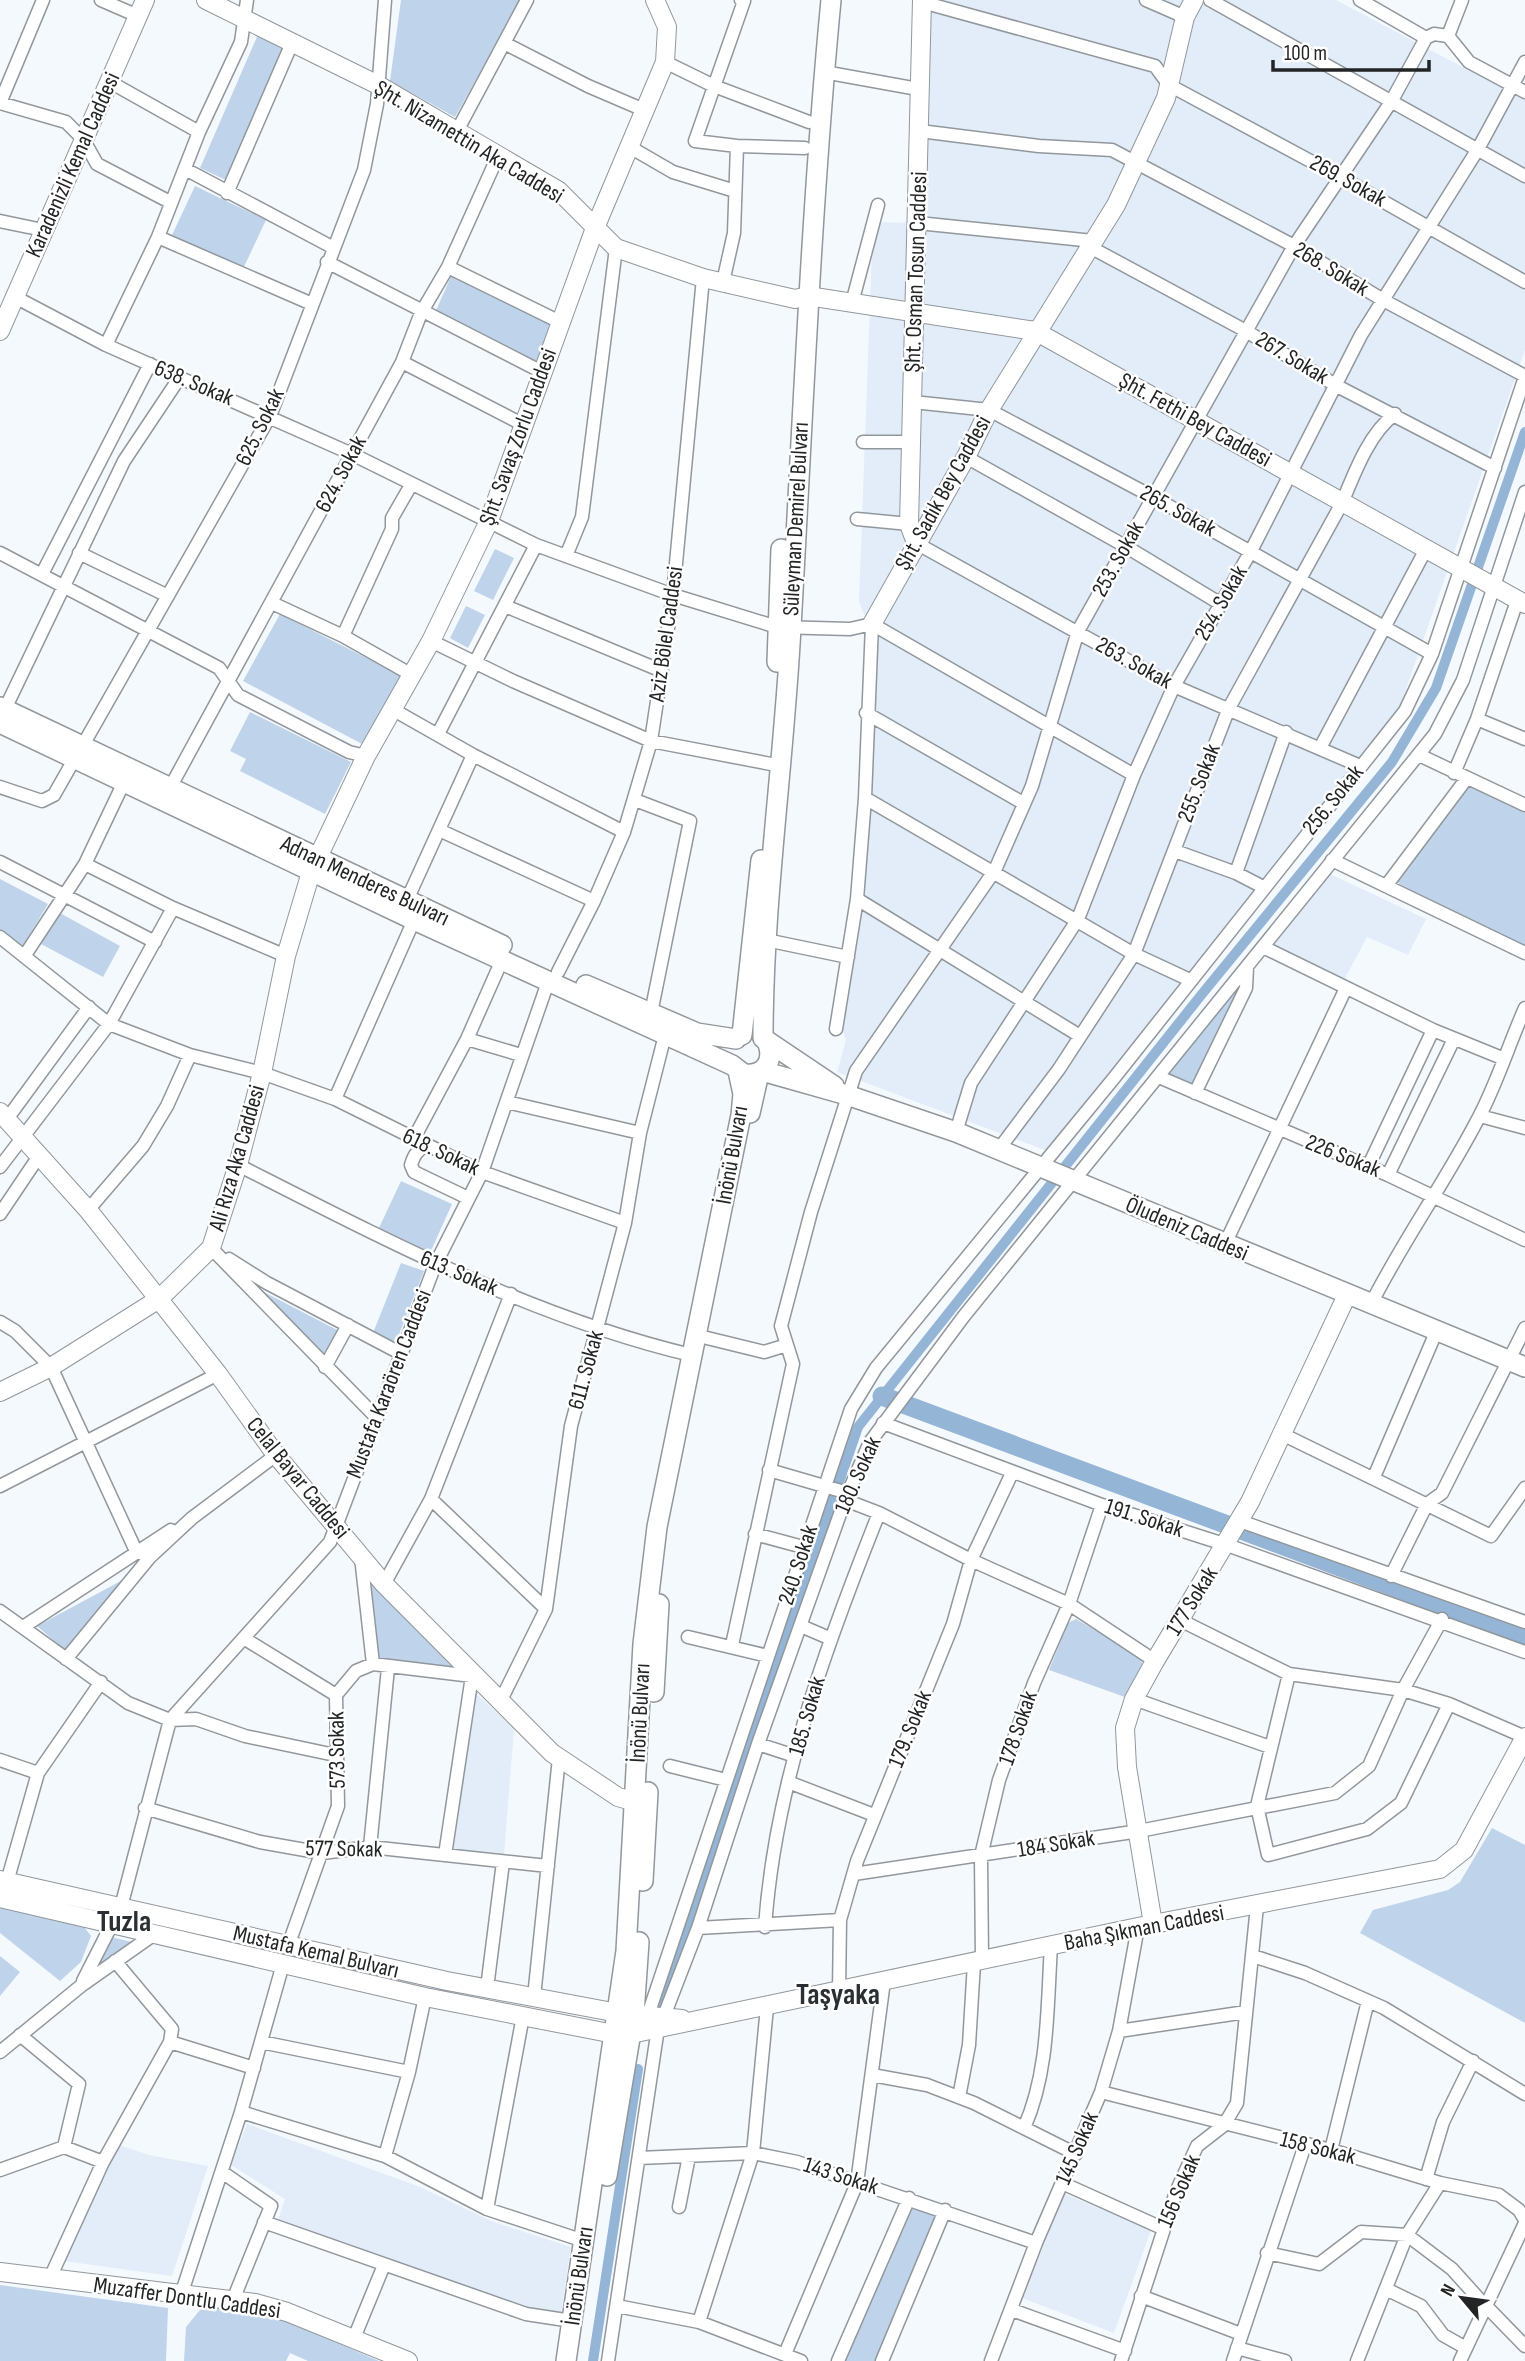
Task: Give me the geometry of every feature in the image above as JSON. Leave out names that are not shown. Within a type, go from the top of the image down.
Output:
[{"type":"main road","name":"Süleyman Demirel Bulvarı","points":[[766,1041],[766,940],[801,298],[805,148],[821,0]]},
{"type":"main road","name":"Süleyman Demirel Bulvarı","points":[[801,298],[831,0]]},
{"type":"main road","name":"Süleyman Demirel Bulvarı","points":[[739,1037],[784,627]]},
{"type":"main road","name":"Adnan Menderes Bulvarı","points":[[2,713],[79,752],[125,780],[314,865],[407,900],[665,1035],[735,1068],[752,1075],[760,1072],[846,1095]]},
{"type":"main road","name":"Adnan Menderes Bulvarı","points":[[79,752],[171,786],[414,920],[502,960],[651,1013],[697,1033],[739,1037],[757,1034],[846,1095]]},
{"type":"main road","points":[[735,1068],[730,1052],[739,1037]]},
{"type":"main road","points":[[760,1072],[770,1060],[766,1041]]},
{"type":"main road","name":"İnönü Bulvarı","points":[[578,2361],[638,2022],[641,1804],[661,1571],[691,1355],[741,1115],[743,1094],[735,1068]]},
{"type":"main road","name":"İnönü Bulvarı","points":[[686,1402],[703,1337],[760,1072]]},
{"type":"main road","name":"Öludeniz Caddesi","points":[[846,1095],[999,1149],[1517,1363]]},
{"type":"main road","name":"İnönü Bulvarı","points":[[566,2361],[584,2241],[638,2022]]},
{"type":"street","points":[[43,0],[0,103],[66,122],[83,139],[97,164],[170,202]]},
{"type":"street","points":[[101,0],[142,8]]},
{"type":"street","name":"Şht. Nizamettin Aka Caddesi","points":[[206,0],[377,85],[559,191],[616,248],[703,278],[801,298],[852,303]]},
{"type":"street","points":[[106,345],[158,237],[170,202],[187,170],[199,132],[241,42],[247,0]]},
{"type":"street","name":"625. Sokak","points":[[0,787],[42,801],[54,794],[270,415],[332,247],[364,170],[377,104],[385,0]]},
{"type":"street","points":[[457,131],[527,0]]},
{"type":"street","name":"Şht. Savaş Zorlu Caddesi","points":[[314,865],[366,756],[431,641],[489,520],[595,228],[665,62],[667,27],[655,0]]},
{"type":"street","points":[[741,0],[744,1],[695,141],[737,146],[805,148]]},
{"type":"street","points":[[1146,0],[1185,17]]},
{"type":"street","name":"Şht. Sadık Bey Caddesi","points":[[836,1029],[857,899],[865,798],[866,713],[872,624],[1035,331],[1116,205],[1168,85],[1185,17],[1194,0]]},
{"type":"street","points":[[1210,0],[1525,176]]},
{"type":"street","points":[[1360,0],[1426,38],[1434,34],[1448,36],[1469,62],[1525,92]]},
{"type":"street","points":[[1448,36],[1462,0]]},
{"type":"street","name":"269. Sokak","points":[[922,1],[1155,66],[1168,85],[1431,227],[1525,282]]},
{"type":"street","name":"Şht. Osman Tosun Caddesi","points":[[916,542],[909,524],[922,1]]},
{"type":"street","name":"Karadenizli Kemal Caddesi","points":[[0,331],[142,8]]},
{"type":"street","name":"253. Sokak","points":[[732,1646],[793,1364],[780,1325],[846,1095],[856,1071],[943,950],[995,870],[1032,786],[1078,631],[1294,246],[1391,102],[1426,38]]},
{"type":"street","points":[[227,193],[292,43]]},
{"type":"street","points":[[504,43],[588,86],[644,110]]},
{"type":"street","points":[[665,62],[714,86],[809,122]]},
{"type":"street","name":"254. Sokak","points":[[956,1132],[971,1083],[1078,919],[1134,775],[1174,686],[1251,551],[1361,335],[1478,149],[1525,62]]},
{"type":"street","points":[[824,72],[918,89]]},
{"type":"street","points":[[110,82],[199,132]]},
{"type":"street","name":"268. Sokak","points":[[920,131],[1039,146],[1112,150],[1137,160],[1294,246],[1383,300],[1525,377]]},
{"type":"street","points":[[628,146],[673,172],[735,191]]},
{"type":"street","points":[[723,282],[734,233],[737,146]]},
{"type":"street","name":"624. Sokak","points":[[171,786],[402,362],[421,313],[448,267],[498,156]]},
{"type":"street","points":[[187,170],[332,247]]},
{"type":"street","points":[[852,303],[877,205]]},
{"type":"street","points":[[0,221],[43,230]]},
{"type":"street","points":[[918,223],[1091,244]]},
{"type":"street","points":[[158,237],[312,304]]},
{"type":"street","name":"267. Sokak","points":[[1091,244],[1247,331],[1337,386],[1495,468]]},
{"type":"street","points":[[566,556],[582,517],[616,248]]},
{"type":"street","points":[[327,262],[421,313],[544,373]]},
{"type":"street","points":[[448,267],[559,322]]},
{"type":"street","name":"Aziz Bölel Caddesi","points":[[553,977],[594,901],[624,832],[651,741],[673,595],[703,278]]},
{"type":"street","name":"638. Sokak","points":[[15,297],[106,345],[270,415],[536,545],[673,595],[784,627],[850,629],[872,624]]},
{"type":"street","name":"Şht. Fethi Bey Caddesi","points":[[852,303],[1035,331],[1198,420],[1425,551],[1521,602]]},
{"type":"street","points":[[402,362],[522,424]]},
{"type":"street","points":[[42,574],[150,364]]},
{"type":"street","points":[[2,713],[124,461],[180,377]]},
{"type":"street","name":"256. Sokak","points":[[1058,1175],[1190,980],[1405,711],[1432,654],[1525,377]]},
{"type":"street","name":"265. Sokak","points":[[913,402],[989,410],[1153,497],[1432,654]]},
{"type":"street","name":"255. Sokak","points":[[999,1149],[1080,1037],[1134,954],[1229,708],[1342,503],[1355,472],[1384,422],[1395,414]]},
{"type":"street","points":[[863,442],[910,442]]},
{"type":"street","points":[[966,457],[1125,546],[1221,604]]},
{"type":"street","points":[[343,636],[392,529],[392,518],[411,485]]},
{"type":"street","name":"256. Sokak","points":[[1058,1175],[1159,1077],[1419,755],[1448,712],[1463,680],[1525,492]]},
{"type":"street","points":[[857,519],[909,524]]},
{"type":"street","name":"263. Sokak","points":[[916,542],[1174,686],[1360,766]]},
{"type":"street","points":[[438,734],[536,545]]},
{"type":"street","points":[[1320,748],[1425,551]]},
{"type":"street","points":[[0,553],[219,668],[238,695],[247,700],[349,752],[366,756]]},
{"type":"street","points":[[79,553],[168,596]]},
{"type":"street","points":[[1454,773],[1521,602]]},
{"type":"street","points":[[272,603],[343,636],[412,676]]},
{"type":"street","points":[[505,606],[662,671]]},
{"type":"street","points":[[872,624],[1049,729],[1134,775]]},
{"type":"street","points":[[431,641],[651,741],[771,764]]},
{"type":"street","points":[[392,709],[473,755],[624,832]]},
{"type":"street","points":[[866,713],[1023,803]]},
{"type":"street","points":[[1477,719],[1525,739]]},
{"type":"street","points":[[1236,873],[1286,732]]},
{"type":"street","points":[[407,900],[473,755]]},
{"type":"street","points":[[1419,755],[1525,805]]},
{"type":"street","points":[[1386,886],[1467,778]]},
{"type":"street","points":[[25,955],[85,864],[125,780]]},
{"type":"street","points":[[865,798],[995,870],[1134,954],[1190,980]]},
{"type":"street","points":[[635,800],[690,821],[651,1013]]},
{"type":"street","points":[[439,830],[594,901]]},
{"type":"street","points":[[1175,851],[1236,873],[1263,887]]},
{"type":"street","points":[[1332,860],[1525,953]]},
{"type":"street","points":[[0,862],[155,942]]},
{"type":"street","points":[[85,864],[173,908],[286,956]]},
{"type":"street","name":"Ali Rıza Aka Caddesi","points":[[0,1392],[51,1367],[159,1299],[211,1248],[238,1165],[262,1073],[286,956],[314,865]]},
{"type":"street","points":[[857,899],[1024,999],[1080,1037]]},
{"type":"street","points":[[0,1167],[24,1139],[109,1024],[173,908]]},
{"type":"street","points":[[335,1099],[414,920]]},
{"type":"street","name":"618. Sokak","points":[[0,937],[109,1024],[190,1055],[262,1073],[335,1099],[482,1172],[625,1223]]},
{"type":"street","points":[[766,940],[848,957]]},
{"type":"street","points":[[1263,947],[1433,1030],[1502,1058]]},
{"type":"street","points":[[413,1140],[467,1039],[502,960]]},
{"type":"street","points":[[1195,1093],[1246,988],[1247,967]]},
{"type":"street","name":"Mustafa Karaören Caddesi","points":[[121,1907],[170,1720],[330,1542],[333,1527],[435,1265],[482,1172],[521,1055],[553,977]]},
{"type":"street","points":[[1225,1244],[1346,988]]},
{"type":"street","points":[[4,1115],[89,1007]]},
{"type":"street","points":[[1371,1304],[1400,1246],[1433,1197],[1480,1116],[1525,1008]]},
{"type":"street","points":[[1368,1167],[1433,1030]]},
{"type":"street","name":"611. Sokak","points":[[501,1700],[546,1609],[571,1426],[625,1223],[640,1133],[665,1035]]},
{"type":"street","points":[[1388,1175],[1454,1038]]},
{"type":"street","points":[[467,1039],[521,1055]]},
{"type":"street","points":[[88,1210],[143,1146],[167,1105],[190,1055]]},
{"type":"street","name":"226 Sokak","points":[[1159,1077],[1388,1175],[1525,1240]]},
{"type":"street","points":[[507,1102],[640,1133]]},
{"type":"street","name":"Celal Bayar Caddesi","points":[[4,1115],[88,1210],[218,1374],[276,1455],[333,1527],[361,1555],[384,1584],[472,1676],[501,1700],[559,1758],[597,1784],[641,1804]]},
{"type":"street","points":[[1480,1116],[1525,1128]]},
{"type":"street","points":[[427,1145],[419,1149],[413,1157],[411,1165],[414,1171],[468,1198]]},
{"type":"street","points":[[0,1214],[39,1156]]},
{"type":"street","name":"613. Sokak","points":[[238,1165],[435,1265],[597,1328],[691,1355]]},
{"type":"street","name":"180. Sokak","points":[[638,2022],[698,1928],[758,1744],[846,1495],[870,1442],[1058,1175]]},
{"type":"street","name":"240. Sokak","points":[[638,2022],[726,1780],[803,1547],[828,1486],[850,1409],[872,1374],[1058,1175]]},
{"type":"street","points":[[211,1248],[267,1283],[400,1353]]},
{"type":"street","points":[[211,1248],[376,1418]]},
{"type":"street","points":[[384,1584],[431,1499],[511,1294]]},
{"type":"street","name":"177 Sokak","points":[[1145,1926],[1139,1831],[1127,1767],[1125,1728],[1135,1699],[1155,1661],[1234,1534],[1284,1435],[1347,1295]]},
{"type":"street","points":[[0,1322],[15,1331],[51,1367],[136,1551],[150,1557]]},
{"type":"street","points":[[325,1367],[348,1325]]},
{"type":"street","points":[[1391,1576],[1427,1504],[1442,1493],[1517,1363],[1525,1328]]},
{"type":"street","points":[[1374,1477],[1437,1330]]},
{"type":"street","points":[[703,1337],[764,1352],[787,1345]]},
{"type":"street","points":[[0,1486],[218,1374]]},
{"type":"street","name":"191. Sokak","points":[[885,1420],[1102,1505],[1234,1534],[1525,1652]]},
{"type":"street","points":[[1284,1435],[1491,1536],[1525,1488]]},
{"type":"street","points":[[66,1659],[150,1557],[192,1518],[276,1455]]},
{"type":"street","points":[[769,1470],[828,1486],[971,1560],[1069,1604],[1155,1661]]},
{"type":"street","name":"179. Sokak","points":[[839,1992],[840,1920],[854,1874],[874,1815],[953,1624],[971,1560],[1012,1472]]},
{"type":"street","points":[[431,1499],[546,1609]]},
{"type":"street","name":"178 Sokak","points":[[958,2097],[969,2045],[978,1962],[981,1856],[999,1780],[1034,1683],[1069,1604],[1102,1505]]},
{"type":"street","name":"185. Sokak","points":[[765,1927],[769,1873],[795,1756],[829,1638],[879,1513]]},
{"type":"street","points":[[23,1627],[136,1551],[192,1518]]},
{"type":"street","points":[[755,1534],[803,1547]]},
{"type":"street","points":[[1234,1534],[1391,1576],[1525,1622]]},
{"type":"street","points":[[361,1555],[373,1664],[388,1668],[472,1676],[445,1855]]},
{"type":"street","points":[[0,1611],[128,1703],[170,1720],[196,1719],[245,1736],[335,1755]]},
{"type":"street","name":"184 Sokak","points":[[854,1874],[1139,1831],[1335,1793],[1369,1766],[1404,1690],[1442,1619]]},
{"type":"street","points":[[1181,1620],[1289,1674],[1404,1690],[1449,1704],[1525,1737]]},
{"type":"street","points":[[801,1626],[829,1638]]},
{"type":"street","points":[[688,1636],[768,1656]]},
{"type":"street","points":[[245,1639],[336,1695]]},
{"type":"street","name":"573 Sokak","points":[[288,1946],[338,1806],[336,1695],[356,1671],[373,1664]]},
{"type":"street","points":[[370,1847],[388,1668]]},
{"type":"street","points":[[1289,1674],[1257,1806],[1268,1854],[1367,1829],[1401,1803],[1449,1704]]},
{"type":"street","points":[[2,1886],[38,1773],[101,1682]]},
{"type":"street","points":[[1135,1699],[1270,1747]]},
{"type":"street","name":"Baha Şıkman Caddesi","points":[[638,2022],[692,2021],[767,2007],[1145,1926],[1440,1869],[1464,1850],[1525,1737]]},
{"type":"street","points":[[758,1744],[795,1756]]},
{"type":"street","points":[[534,1997],[559,1758]]},
{"type":"street","points":[[0,1760],[38,1773]]},
{"type":"street","points":[[670,1766],[726,1780]]},
{"type":"street","points":[[788,1782],[874,1815]]},
{"type":"street","name":"577 Sokak","points":[[145,1808],[260,1842],[322,1853],[370,1847],[548,1866]]},
{"type":"street","points":[[487,1988],[503,1862]]},
{"type":"street","name":"Mustafa Kemal Bulvarı","points":[[2,1886],[121,1907],[638,2022]]},
{"type":"street","name":"Mustafa Kemal Bulvarı","points":[[2,1886],[111,1926],[425,1997],[523,2016],[638,2022]]},
{"type":"street","name":"156 Sokak","points":[[1123,2356],[1162,2228],[1197,2146],[1224,2125],[1237,2103],[1257,1906]]},
{"type":"street","points":[[698,1928],[765,1927],[840,1920]]},
{"type":"street","points":[[82,1985],[111,1926]]},
{"type":"street","name":"145 Sokak","points":[[994,2360],[1036,2243],[1101,2092],[1145,1926]]},
{"type":"street","points":[[0,2052],[82,1985],[153,1935]]},
{"type":"street","points":[[1024,2128],[1037,2100],[1042,2068],[1051,1946]]},
{"type":"street","points":[[1253,1956],[1293,1969],[1367,2001],[1525,2094]]},
{"type":"street","points":[[50,2278],[103,2162],[170,2042],[172,2029],[115,1961]]},
{"type":"street","points":[[181,2295],[241,2112],[283,1964]]},
{"type":"street","points":[[785,2354],[857,2183],[884,1981]]},
{"type":"street","points":[[385,2156],[409,2071],[425,1997]]},
{"type":"street","points":[[1331,2150],[1367,2001]]},
{"type":"street","points":[[699,2322],[753,2153],[767,2007]]},
{"type":"street","points":[[1119,2031],[1246,2012]]},
{"type":"street","points":[[487,2209],[523,2016]]},
{"type":"street","points":[[608,2361],[639,2158],[638,2022]]},
{"type":"street","points":[[20,2035],[79,2084],[64,2147]]},
{"type":"street","points":[[170,2042],[254,2068]]},
{"type":"street","points":[[261,2042],[409,2071]]},
{"type":"street","points":[[1426,2179],[1443,2122],[1473,2061]]},
{"type":"street","points":[[872,2076],[927,2085],[958,2097],[1076,2154]]},
{"type":"street","name":"158 Sokak","points":[[1101,2092],[1331,2150],[1440,2183],[1499,2195],[1523,2214]]},
{"type":"street","points":[[241,2112],[385,2156],[487,2209],[584,2241]]},
{"type":"street","points":[[1285,2361],[1235,2354],[1305,2145]]},
{"type":"street","points":[[0,2171],[64,2147],[103,2162]]},
{"type":"street","name":"143 Sokak","points":[[639,2158],[753,2153],[797,2162],[1036,2243]]},
{"type":"street","points":[[679,2207],[689,2155]]},
{"type":"street","points":[[222,2172],[271,2206],[233,2300]]},
{"type":"street","points":[[1062,2183],[1162,2228]]},
{"type":"street","points":[[1357,2361],[1407,2235],[1440,2183]]},
{"type":"street","points":[[838,2361],[909,2198]]},
{"type":"street","points":[[882,2361],[945,2210]]},
{"type":"street","points":[[1460,2361],[1523,2214]]},
{"type":"street","points":[[264,2222],[526,2314],[572,2321]]},
{"type":"street","points":[[1267,2253],[1318,2264],[1361,2232],[1407,2235],[1452,2269],[1525,2346]]},
{"type":"street","points":[[354,2338],[384,2265]]},
{"type":"street","name":"Muzaffer Dontlu Caddesi","points":[[0,2272],[233,2300],[287,2312],[408,2361]]},
{"type":"street","points":[[1386,2288],[1421,2306],[1443,2335],[1466,2348]]},
{"type":"street","points":[[1142,2296],[1241,2334]]},
{"type":"street","points":[[617,2306],[699,2322],[801,2361]]},
{"type":"street","points":[[1012,2310],[1123,2356]]},
{"type":"shaded area","points":[[401,0],[521,0],[455,117],[390,81]]},
{"type":"shaded area","points":[[924,0],[1336,0],[1525,100],[1525,350],[1400,706],[1047,1151],[837,1072],[846,1040],[841,1026],[862,918],[878,647],[859,602],[873,222],[917,223]]},
{"type":"shaded area","points":[[259,32],[285,46],[226,180],[200,168]]},
{"type":"shaded area","points":[[195,186],[266,220],[243,269],[172,235]]},
{"type":"shaded area","points":[[452,274],[552,323],[538,365],[434,315]]},
{"type":"shaded area","points":[[495,549],[514,558],[493,600],[474,591]]},
{"type":"shaded area","points":[[466,606],[485,615],[468,648],[450,638]]},
{"type":"shaded area","points":[[280,614],[402,676],[364,745],[243,681]]},
{"type":"shaded area","points":[[250,712],[351,762],[325,814],[240,771],[246,759],[230,751]]},
{"type":"shaded area","points":[[1466,782],[1525,808],[1525,951],[1396,882]]},
{"type":"shaded area","points":[[1330,874],[1426,919],[1408,955],[1367,937],[1343,982],[1271,947]]},
{"type":"shaded area","points":[[0,879],[48,904],[22,947],[0,931]]},
{"type":"shaded area","points":[[58,912],[120,946],[103,977],[41,944]]},
{"type":"shaded area","points":[[1235,991],[1238,993],[1191,1086],[1167,1075]]},
{"type":"shaded area","points":[[401,1181],[452,1204],[430,1253],[378,1230]]},
{"type":"shaded area","points":[[401,1263],[424,1271],[396,1342],[373,1333]]},
{"type":"shaded area","points":[[258,1289],[341,1332],[324,1360]]},
{"type":"shaded area","points":[[361,1555],[472,1676],[373,1664]]},
{"type":"shaded area","points":[[132,1575],[66,1651],[37,1626]]},
{"type":"shaded area","points":[[1076,1619],[1140,1656],[1143,1666],[1125,1697],[1049,1670],[1068,1623]]},
{"type":"shaded area","points":[[473,1691],[514,1728],[504,1856],[450,1851]]},
{"type":"shaded area","points":[[1492,1828],[1525,1845],[1525,2023],[1360,1933],[1373,1910],[1448,1890],[1460,1882]]},
{"type":"shaded area","points":[[0,1906],[82,1924],[91,1936],[81,1962],[60,1981],[0,1933]]},
{"type":"shaded area","points":[[111,1937],[136,1943],[94,1972]]},
{"type":"shaded area","points":[[0,1956],[20,1972],[0,1996]]},
{"type":"shaded area","points":[[247,2124],[420,2187],[491,2221],[571,2247],[561,2313],[519,2306],[277,2223],[285,2199],[231,2165]]},
{"type":"shaded area","points":[[116,2144],[149,2155],[208,2166],[172,2276],[64,2261]]},
{"type":"shaded area","points":[[1065,2194],[1151,2230],[1114,2333],[1022,2298]]},
{"type":"shaded area","points":[[909,2198],[945,2210],[882,2361],[845,2361],[839,2358]]},
{"type":"shaded area","points":[[0,2285],[168,2308],[166,2361],[0,2361]]},
{"type":"shaded area","points":[[204,2305],[275,2316],[379,2361],[308,2361],[290,2353],[286,2361],[184,2361],[186,2327]]},
{"type":"waterway","points":[[660,2002],[858,1427],[1202,994],[1392,762],[1436,688],[1525,432]]},
{"type":"waterway","points":[[882,1396],[1525,1636]]},
{"type":"waterway","points":[[593,2361],[638,2069]]},
{"type":"district","name":"Tuzla","points":[[124,1922]]},
{"type":"district","name":"Taşyaka","points":[[838,1995]]}]
